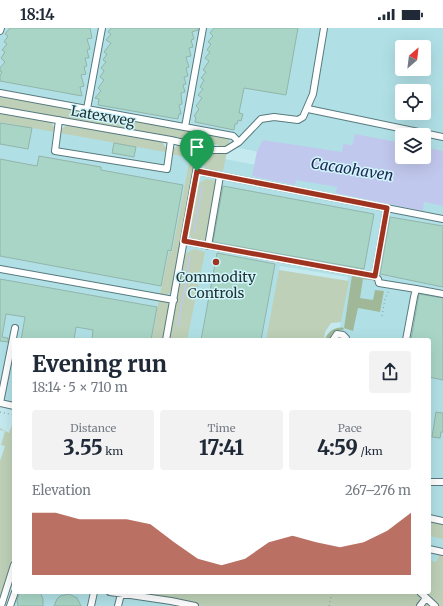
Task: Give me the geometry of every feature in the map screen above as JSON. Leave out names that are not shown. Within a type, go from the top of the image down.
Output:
[{"type":"street","points":[[87,110],[102,28]]},
{"type":"street","points":[[185,127],[203,28]]},
{"type":"street","points":[[166,338],[200,150],[226,150],[239,142],[261,118],[274,117],[298,120],[303,117],[308,109],[313,94],[324,28]]},
{"type":"street","points":[[0,93],[233,136],[239,142]]},
{"type":"street","points":[[308,109],[443,137]]},
{"type":"street","name":"Latexweg","points":[[0,110],[171,140],[197,146],[200,150]]},
{"type":"street","points":[[59,120],[55,151],[167,169],[171,140]]},
{"type":"street","points":[[197,171],[443,219]]},
{"type":"street","points":[[208,246],[220,176]]},
{"type":"street","points":[[375,276],[387,208]]},
{"type":"street","points":[[184,241],[375,276],[379,283],[443,294]]},
{"type":"street","points":[[0,269],[174,300]]},
{"type":"street","points":[[406,338],[416,289]]},
{"type":"street","points":[[13,338],[15,328]]},
{"type":"street","points":[[335,338],[337,334],[340,334],[346,338]]},
{"type":"street","points":[[12,343],[0,403],[12,406]]},
{"type":"street","points":[[431,482],[443,482]]},
{"type":"street","points":[[431,518],[443,521]]},
{"type":"street","points":[[431,549],[443,552]]},
{"type":"street","points":[[1,606],[12,571]]},
{"type":"street","points":[[10,606],[14,594]]},
{"type":"street","points":[[91,606],[94,594]]},
{"type":"street","points":[[118,606],[121,594],[195,606]]},
{"type":"street","points":[[422,594],[435,606]]},
{"type":"street","points":[[420,606],[426,598]]},
{"type":"path","points":[[382,316],[387,292],[393,285]]},
{"type":"path","points":[[0,412],[12,415]]},
{"type":"path","points":[[329,606],[332,594]]},
{"type":"shaded area","points":[[0,28],[443,28],[443,154],[431,152],[431,128],[395,128],[395,148],[343,158],[259,152],[0,100]]},
{"type":"shaded area","points":[[0,117],[251,164],[443,203],[443,523],[431,521],[431,338],[338,338],[348,277],[280,266],[267,338],[12,338],[12,409],[0,406]]},
{"type":"shaded area","points":[[431,525],[443,528],[443,606],[8,606],[13,594],[431,594]]},
{"type":"green space","points":[[0,96],[230,138],[223,171],[218,170],[217,174],[208,172],[203,164],[204,158],[207,154],[217,152],[218,145],[0,107]]},
{"type":"green space","points":[[0,112],[50,121],[54,127],[54,132],[0,122]]},
{"type":"green space","points":[[67,125],[162,142],[166,148],[165,152],[60,133],[61,129]]},
{"type":"green space","points":[[178,145],[190,148],[197,157],[172,291],[167,295],[160,294],[169,252],[172,252],[190,158],[171,154],[172,149]]},
{"type":"green space","points":[[206,179],[216,181],[206,234],[207,243],[194,241],[189,234],[198,184]]},
{"type":"green space","points":[[194,249],[205,252],[187,338],[169,338],[185,254]]},
{"type":"green space","points":[[279,270],[349,281],[341,322],[331,323],[325,332],[324,338],[266,338]]},
{"type":"green space","points":[[352,275],[377,279],[377,281],[363,279],[360,298],[373,300],[375,290],[384,291],[380,312],[358,308],[353,331],[344,328]]},
{"type":"green space","points":[[159,299],[166,300],[169,305],[163,338],[152,338]]},
{"type":"green space","points":[[344,328],[343,330],[333,333],[331,338],[326,338],[332,330]]},
{"type":"green space","points":[[12,425],[12,563],[0,601],[0,461],[5,446],[1,445],[5,431],[0,430],[0,428],[9,433]]},
{"type":"green space","points":[[431,519],[443,522],[443,539],[431,536]]},
{"type":"green space","points":[[440,553],[443,553],[443,606],[203,606],[137,594],[431,594],[431,561],[436,562]]},
{"type":"water","name":"Cacaohaven","points":[[355,134],[395,142],[395,164],[431,164],[431,148],[443,151],[443,206],[424,202],[423,211],[336,193],[337,187],[296,180],[295,185],[252,176],[257,151],[263,140],[342,152],[343,144],[352,145]]},
{"type":"building","points":[[10,28],[90,28],[92,38],[87,39],[90,49],[87,50],[89,58],[85,58],[87,66],[84,67],[86,74],[81,75],[84,86],[80,87],[82,96],[0,81],[0,75],[2,72],[0,71],[0,68],[5,62],[1,58],[5,52],[2,50],[7,44],[4,42],[8,36],[5,34]]},
{"type":"building","points":[[111,28],[198,28],[198,30],[192,32],[194,39],[191,40],[193,47],[189,48],[191,56],[186,57],[189,67],[186,68],[188,76],[184,77],[186,84],[183,85],[185,92],[181,93],[182,104],[179,105],[181,114],[179,114],[178,119],[98,105],[99,99],[95,98],[101,91],[98,88],[104,80],[100,77],[104,71],[101,68],[106,62],[103,60],[107,54],[104,52],[111,43],[106,40],[111,34],[108,32]]},
{"type":"building","points":[[214,28],[298,28],[286,95],[244,88],[239,113],[243,114],[241,121],[238,120],[237,124],[235,124],[234,130],[195,122],[196,117],[194,116],[199,109],[196,106],[202,98],[198,95],[203,89],[200,87],[204,80],[201,78],[206,72],[203,70],[209,61],[205,58],[210,52],[207,50],[211,44],[208,42],[213,36],[210,33]]},
{"type":"building","points":[[0,123],[32,128],[28,149],[0,144]]},
{"type":"building","points":[[114,143],[136,147],[134,157],[112,153]]},
{"type":"building","points":[[39,156],[101,167],[101,170],[183,185],[171,251],[168,250],[161,286],[0,256],[0,159],[37,166]]},
{"type":"building","points":[[223,186],[374,214],[364,269],[213,242]]},
{"type":"building","points":[[390,217],[443,226],[443,287],[380,274]]},
{"type":"building","points":[[217,253],[275,264],[261,338],[201,338]]},
{"type":"building","points":[[0,279],[157,307],[151,338],[92,338],[93,330],[76,327],[74,338],[21,338],[25,317],[6,314],[2,337],[8,338],[8,342],[0,341]]},
{"type":"building","points":[[419,294],[443,298],[443,380],[431,377],[431,338],[411,338]]},
{"type":"building","points":[[436,412],[443,413],[443,432],[441,432],[440,438],[432,437]]},
{"type":"building","points":[[19,594],[41,594],[43,599],[43,606],[18,606],[17,600]]},
{"type":"building","points":[[69,594],[77,598],[81,606],[54,606],[60,596]]},
{"type":"waterway","points":[[194,232],[202,187]]},
{"type":"waterway","points":[[178,326],[190,256]]},
{"type":"place","name":"Commodity Controls","points":[[216,262]]},
{"type":"route","points":[[197,171],[387,208],[375,276],[184,241],[197,171]]}]
